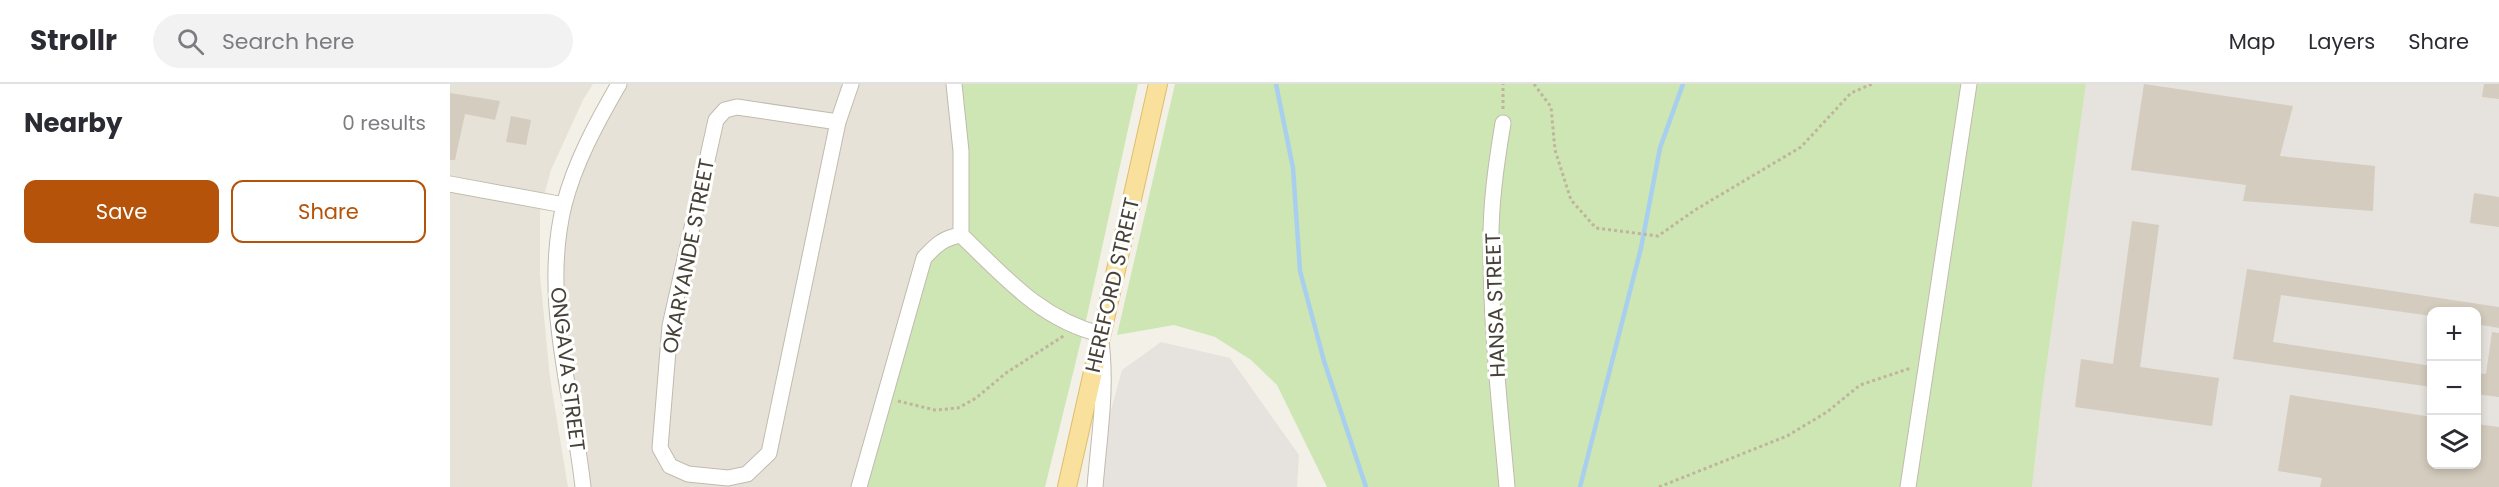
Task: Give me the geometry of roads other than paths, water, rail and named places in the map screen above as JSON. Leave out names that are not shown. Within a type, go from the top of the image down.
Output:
[{"type":"main road","name":"HEREFORD STREET","points":[[1067,487],[1158,84]]},
{"type":"street","name":"ONGAVA STREET","points":[[583,487],[560,336],[556,264],[564,205],[584,151],[619,84]]},
{"type":"street","name":"OKARYANDE STREET","points":[[837,122],[737,107],[725,110],[716,120],[670,326],[660,448],[670,466],[688,474],[728,478],[747,474],[769,453],[837,122],[851,84]]},
{"type":"street","points":[[954,84],[961,151],[962,235],[1022,293],[1056,318],[1076,328],[1100,334],[1104,359],[1104,388],[1095,487]]},
{"type":"street","points":[[1908,487],[1969,84]]},
{"type":"street","name":"HANSA STREET","points":[[1503,123],[1494,178],[1491,249],[1498,388],[1507,487]]},
{"type":"street","points":[[450,184],[564,205]]},
{"type":"street","points":[[859,487],[924,258],[937,243],[947,237],[962,235]]},
{"type":"waterway","points":[[1276,84],[1293,168],[1300,271],[1324,361],[1366,487]]},
{"type":"waterway","points":[[1580,487],[1641,248],[1660,148],[1683,84]]}]
